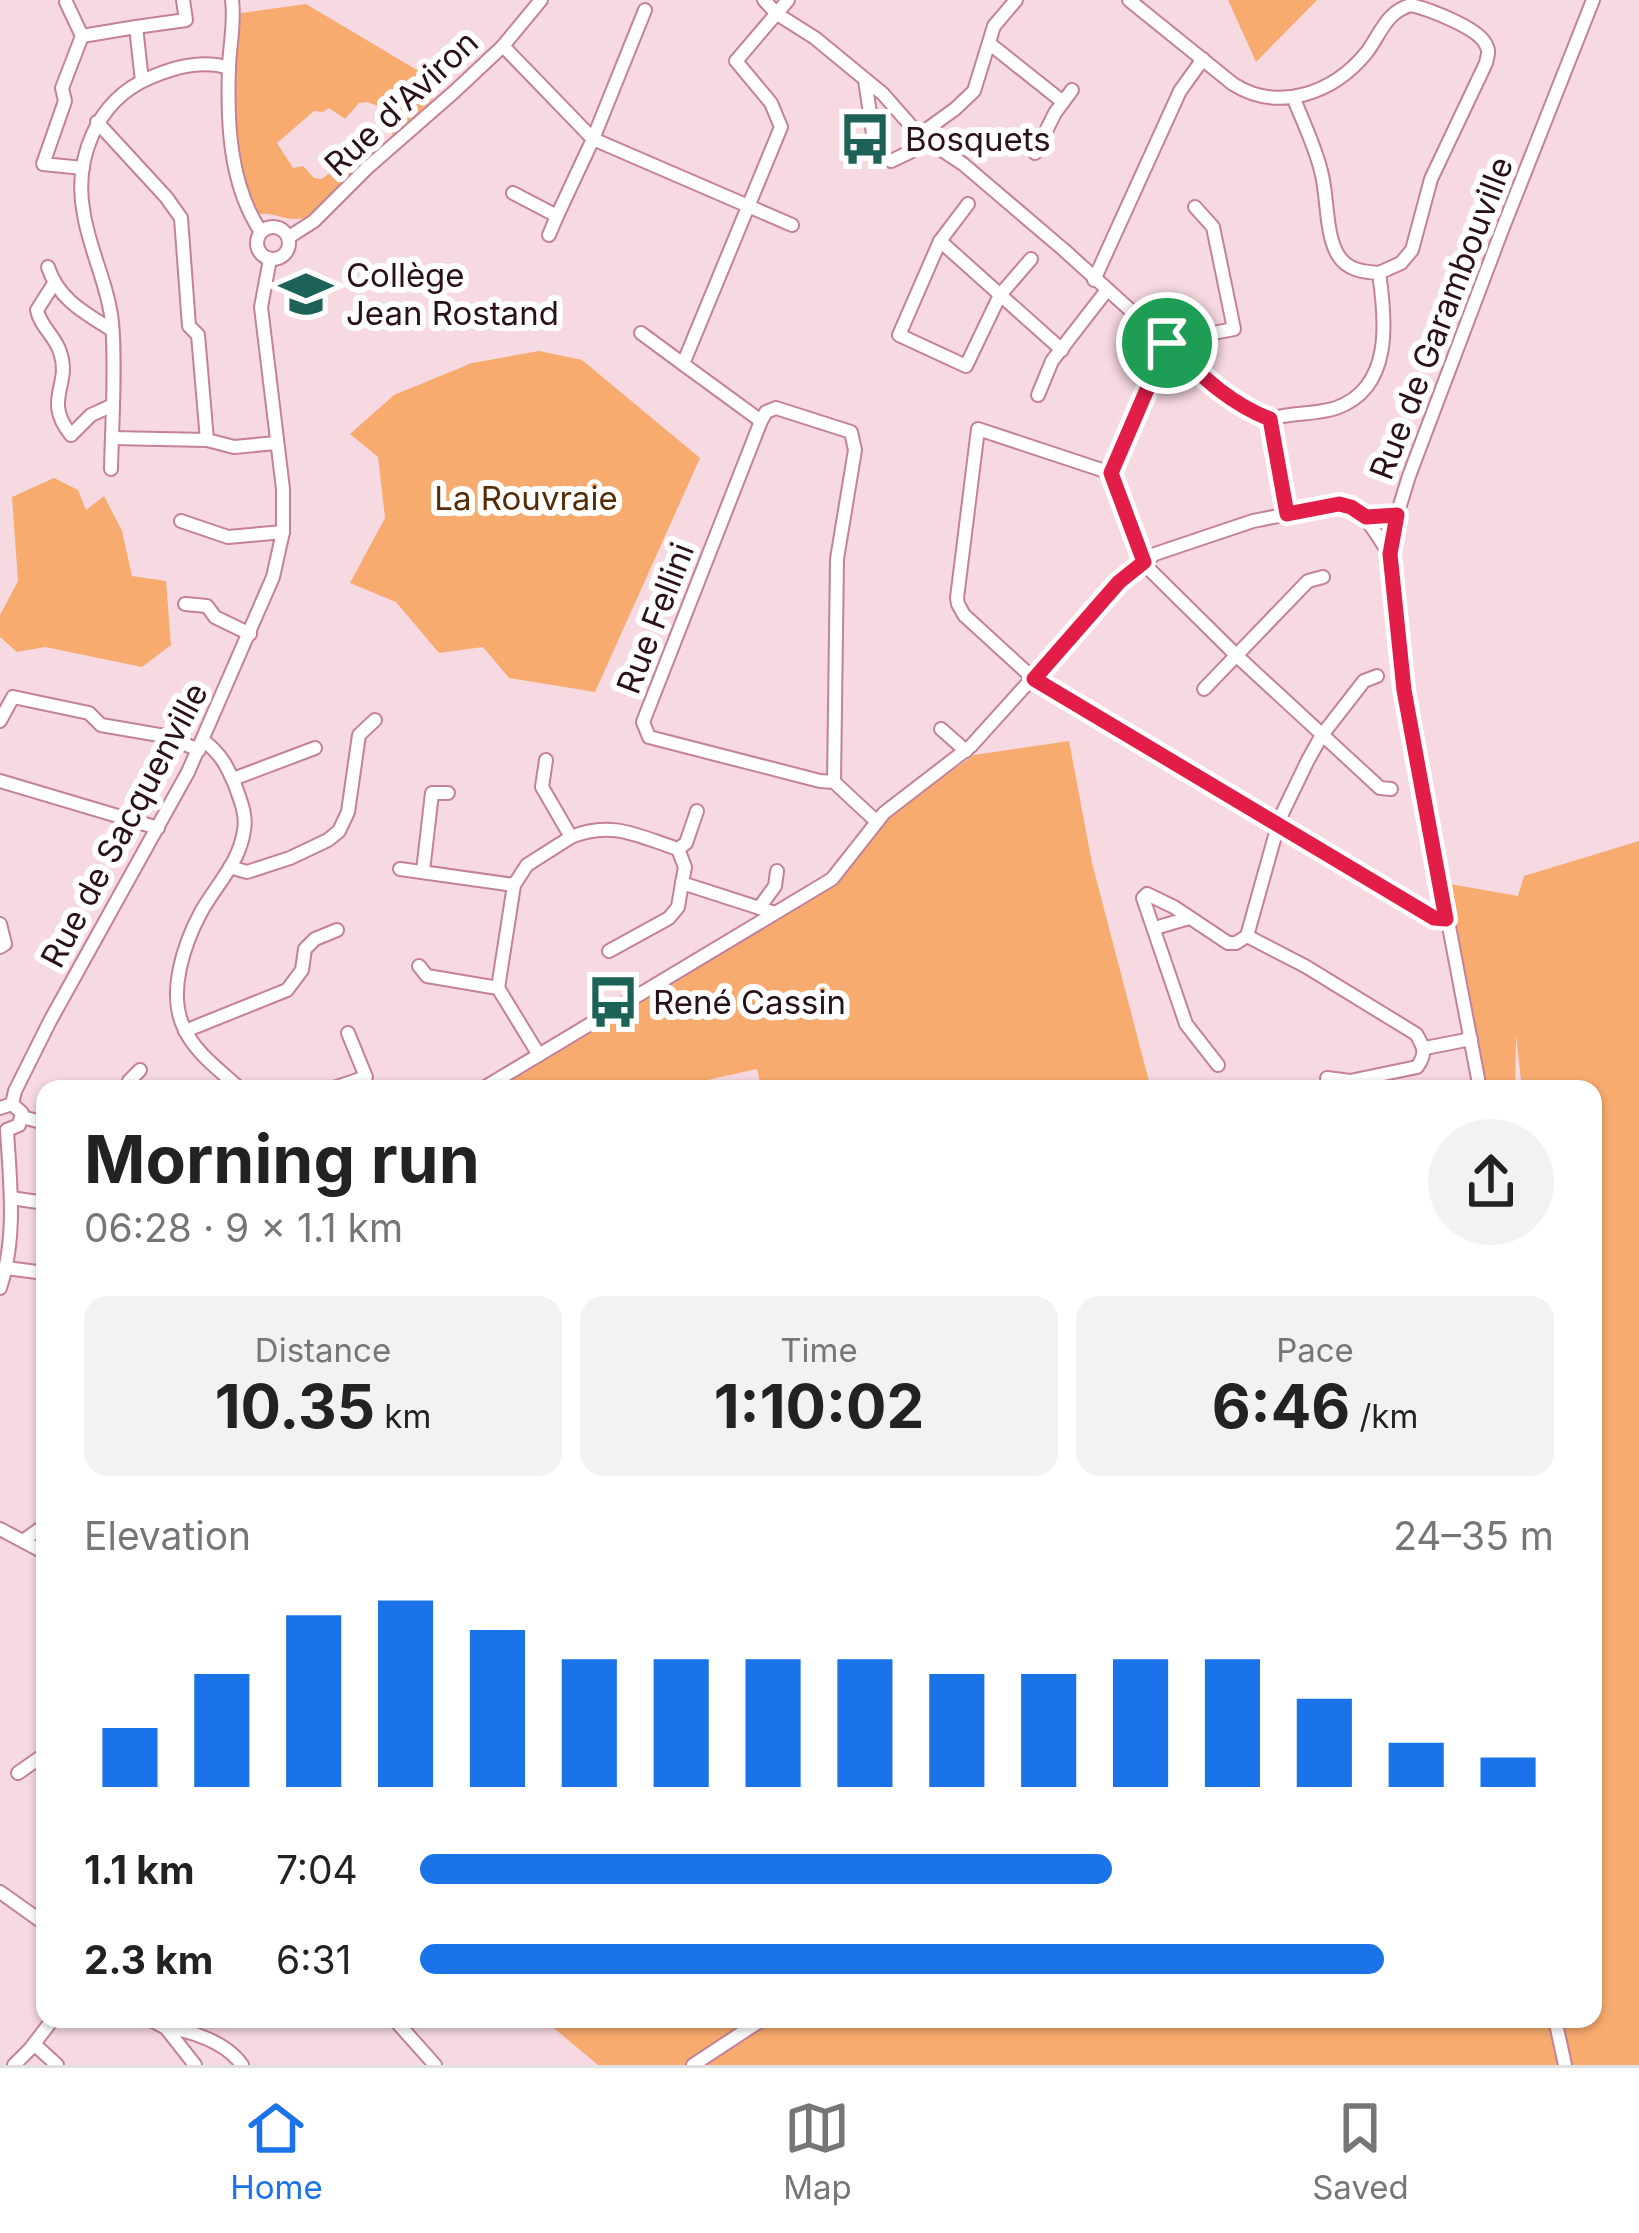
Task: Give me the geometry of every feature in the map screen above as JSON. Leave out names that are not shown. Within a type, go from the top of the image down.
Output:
[{"type":"street","points":[[82,35],[186,20],[183,0]]},
{"type":"street","points":[[232,0],[230,138],[238,182],[261,232],[257,247],[263,256],[278,258],[287,252],[289,237],[276,226],[261,232]]},
{"type":"street","name":"Rue d'Aviron","points":[[289,237],[314,221],[503,46],[541,0]]},
{"type":"street","points":[[764,0],[883,94],[919,135],[963,164],[1223,394],[1249,411],[1270,419],[1336,408],[1361,392],[1370,382],[1383,340],[1379,273]]},
{"type":"street","points":[[683,364],[781,127],[771,103],[736,62],[788,0]]},
{"type":"street","points":[[865,80],[879,155],[891,161],[910,152],[919,135],[974,91],[994,26],[1016,0]]},
{"type":"street","points":[[1129,0],[1248,94],[1271,99],[1294,99],[1350,70],[1401,4],[1420,7],[1467,28],[1483,39],[1489,54],[1431,179],[1412,250],[1401,263],[1379,273],[1348,267],[1338,256],[1320,165],[1294,99]]},
{"type":"street","name":"Rue de Garambouville","points":[[1478,1080],[1404,690],[1390,554],[1409,476],[1593,0]]},
{"type":"street","points":[[66,2],[82,35],[62,88],[65,101],[43,164],[83,168]]},
{"type":"street","points":[[549,235],[645,10]]},
{"type":"street","points":[[136,26],[142,81]]},
{"type":"street","points":[[990,44],[1067,96],[1035,153]]},
{"type":"street","points":[[503,46],[593,139],[792,225]]},
{"type":"street","points":[[1094,280],[1180,91],[1203,59]]},
{"type":"street","points":[[111,469],[112,330],[83,213],[86,149],[97,122],[120,94],[142,81],[206,63],[229,68]]},
{"type":"street","points":[[97,122],[182,218],[189,326],[198,334],[207,440]]},
{"type":"street","points":[[513,193],[557,216]]},
{"type":"street","points":[[968,204],[940,241],[899,335],[966,366],[1000,295],[1031,259]]},
{"type":"street","points":[[1167,343],[1234,329],[1213,227],[1195,207]]},
{"type":"street","points":[[940,241],[1062,350]]},
{"type":"street","name":"Rue de Sacquenville","points":[[6,1106],[201,745],[273,578],[283,532],[283,489],[261,307],[269,259]]},
{"type":"street","points":[[47,267],[53,285],[112,330]]},
{"type":"street","points":[[53,285],[37,310],[60,350],[56,412],[72,440],[91,415],[111,406]]},
{"type":"street","points":[[1038,395],[1052,361],[1107,290]]},
{"type":"street","points":[[641,333],[761,421],[776,408],[851,432],[855,450],[837,559],[834,782],[877,822]]},
{"type":"street","points":[[1167,343],[1111,473],[1144,562],[1322,735],[1380,788],[1391,790]]},
{"type":"street","points":[[1270,419],[1287,514]]},
{"type":"street","name":"Rue Fellini","points":[[761,421],[643,722],[644,730],[649,737],[834,782]]},
{"type":"street","points":[[1111,473],[978,429],[958,604],[964,615],[1034,679],[1434,918],[1446,919]]},
{"type":"street","points":[[112,438],[207,440],[234,447],[276,443]]},
{"type":"street","points":[[497,1080],[832,879],[897,802],[966,751],[1119,582],[1166,549],[1252,521],[1339,504],[1366,517],[1390,554]]},
{"type":"street","points":[[1366,517],[1397,515]]},
{"type":"street","points":[[182,521],[228,537],[283,532]]},
{"type":"street","points":[[1204,689],[1308,581],[1323,577]]},
{"type":"street","points":[[185,604],[207,606],[215,617],[250,634]]},
{"type":"street","points":[[1219,1065],[1186,1024],[1143,898],[1147,894],[1228,943],[1247,936],[1278,825],[1307,760],[1364,681],[1377,676]]},
{"type":"street","points":[[0,721],[13,697],[89,713],[101,725],[201,745],[224,759],[245,826],[230,867],[200,913],[182,959],[177,999],[185,1031],[231,1080]]},
{"type":"street","points":[[230,867],[247,872],[290,857],[340,831],[348,812],[359,735],[376,720]]},
{"type":"street","points":[[941,729],[966,751]]},
{"type":"street","points":[[232,779],[314,748]]},
{"type":"street","points":[[547,760],[542,787],[571,837]]},
{"type":"street","points":[[0,781],[158,828]]},
{"type":"street","points":[[424,872],[432,793],[448,793]]},
{"type":"street","points":[[678,849],[686,843],[697,811]]},
{"type":"street","points":[[539,1055],[498,988],[514,884],[527,865],[594,827],[678,849],[686,867],[678,907],[669,918],[609,951]]},
{"type":"street","points":[[400,868],[514,884]]},
{"type":"street","points":[[759,908],[775,886],[777,871]]},
{"type":"street","points":[[682,883],[775,913]]},
{"type":"street","points":[[1155,928],[1189,918]]},
{"type":"street","points":[[0,924],[5,944],[0,947]]},
{"type":"street","points":[[185,1031],[287,990],[302,970],[305,949],[337,929]]},
{"type":"street","points":[[1247,936],[1416,1034],[1425,1048],[1417,1067],[1355,1080]]},
{"type":"street","points":[[419,966],[427,976],[498,988]]},
{"type":"street","points":[[348,1033],[366,1077],[357,1080]]},
{"type":"street","points":[[1425,1048],[1471,1039]]},
{"type":"street","points":[[130,1080],[140,1070]]},
{"type":"street","points":[[1327,1078],[1342,1080]]},
{"type":"street","points":[[0,1288],[6,1268],[10,1198],[4,1128],[16,1128],[22,1118],[20,1109],[6,1106]]},
{"type":"street","points":[[22,1118],[36,1121]]},
{"type":"street","points":[[10,1198],[36,1202]]},
{"type":"street","points":[[6,1268],[36,1272]]},
{"type":"street","points":[[0,1529],[36,1548]]},
{"type":"street","points":[[23,1541],[36,1532]]},
{"type":"street","points":[[18,1773],[36,1764]]},
{"type":"street","points":[[0,1892],[36,1918]]},
{"type":"street","points":[[14,2065],[46,2028]]},
{"type":"street","points":[[166,2028],[195,2065]]},
{"type":"street","points":[[166,2028],[186,2029],[235,2054],[242,2065]]},
{"type":"street","points":[[402,2028],[434,2065]]},
{"type":"street","points":[[693,2065],[749,2028]]},
{"type":"street","points":[[1557,2028],[1565,2065]]},
{"type":"street","points":[[34,2044],[57,2065]]},
{"type":"green space","points":[[1228,0],[1317,0],[1256,62]]},
{"type":"green space","points":[[306,4],[427,76],[433,99],[393,136],[378,106],[367,102],[359,103],[345,119],[329,108],[314,111],[277,143],[293,168],[303,166],[314,178],[322,179],[347,159],[356,168],[323,207],[293,219],[259,214],[248,197],[236,147],[237,60],[241,13]]},
{"type":"green space","name":"La Rouvraie","points":[[539,351],[582,360],[700,458],[595,692],[509,678],[483,647],[439,653],[396,602],[350,583],[385,518],[378,457],[350,434],[394,395],[472,363]]},
{"type":"green space","points":[[54,478],[78,490],[86,510],[104,496],[122,531],[132,576],[166,581],[171,645],[142,667],[45,647],[17,652],[0,637],[0,615],[18,581],[12,497]]},
{"type":"green space","points":[[1069,741],[1092,863],[1149,1080],[760,1080],[757,1069],[708,1080],[503,1080],[840,879],[886,818],[974,755]]},
{"type":"green space","points":[[1639,841],[1639,2065],[598,2065],[554,2028],[1602,2028],[1602,1080],[1521,1080],[1516,1035],[1515,1080],[1471,1080],[1450,884],[1518,896],[1524,876]]},
{"type":"place","name":"Bosquets","points":[[865,139]]},
{"type":"place","name":"Collège Jean Rostand","points":[[306,294]]},
{"type":"place","name":"René Cassin","points":[[613,1002]]},
{"type":"route","points":[[1167,343],[1223,394],[1270,419],[1287,514],[1339,504],[1366,517],[1397,515],[1390,554],[1404,690],[1446,919],[1434,918],[1034,679],[1119,582],[1144,562],[1111,473],[1167,343]]}]
